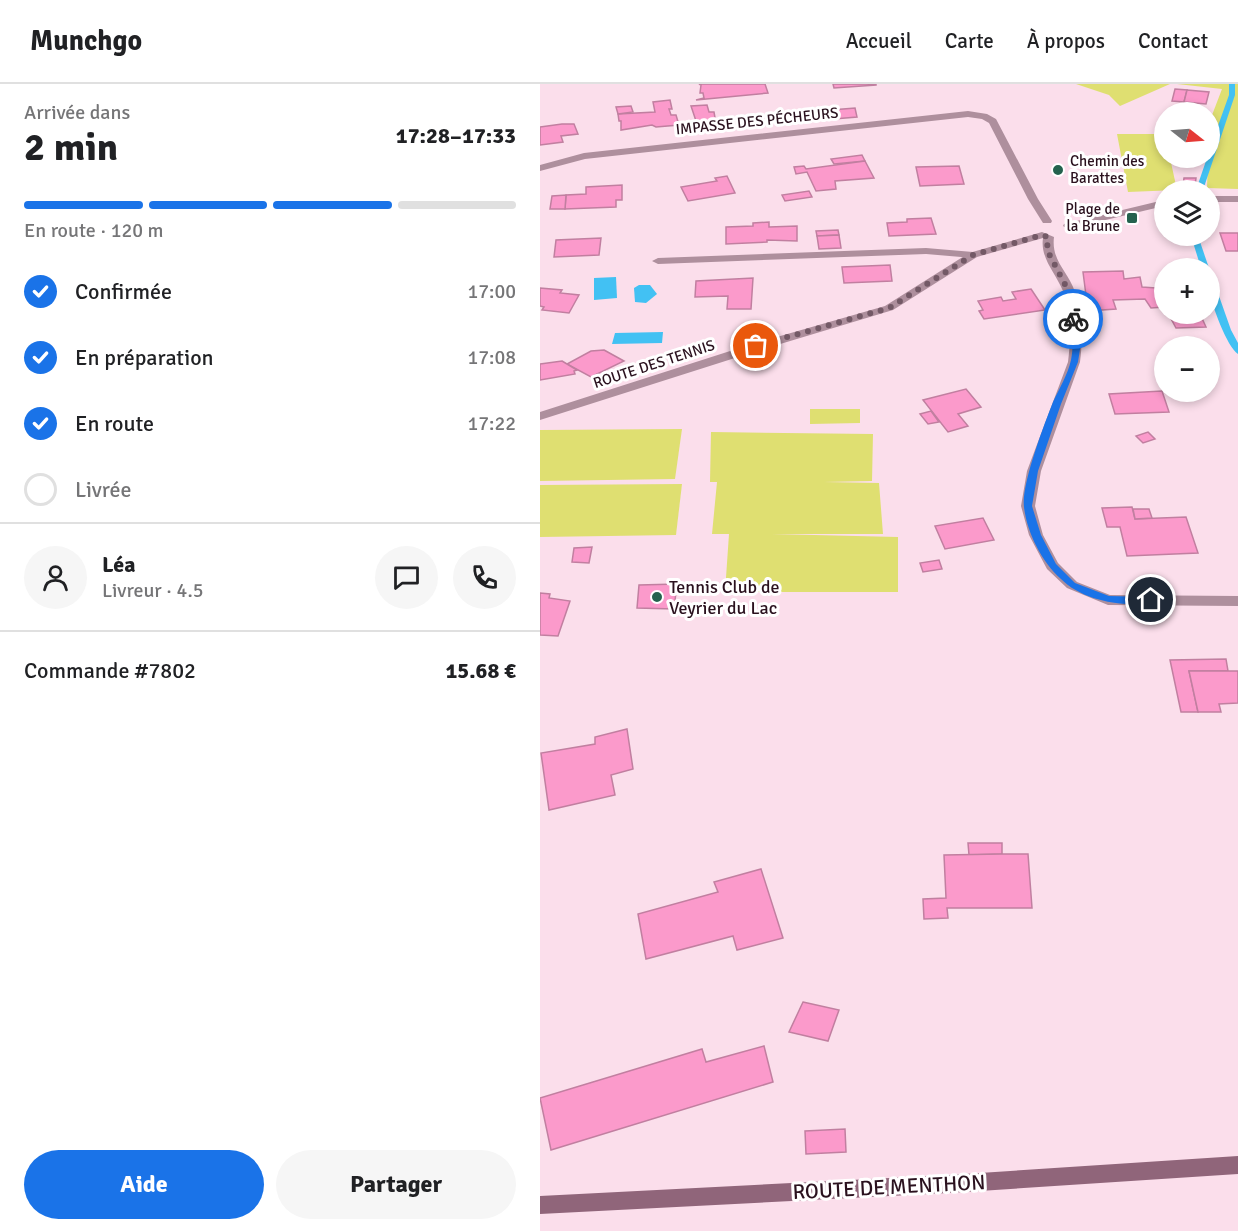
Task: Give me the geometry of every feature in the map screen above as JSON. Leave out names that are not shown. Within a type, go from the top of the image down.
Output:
[{"type":"main road","name":"ROUTE DE MENTHON","points":[[540,1205],[949,1184],[1238,1166]]},
{"type":"street","name":"IMPASSE DES PÉCHEURS","points":[[540,168],[584,156],[955,114],[978,115],[993,121],[1033,200],[1047,220]]},
{"type":"street","points":[[1220,199],[1238,198]]},
{"type":"street","name":"ROUTE DES TENNIS","points":[[540,416],[756,346],[889,308],[973,255],[1154,206]]},
{"type":"street","points":[[1056,234],[1037,230],[1037,226],[1047,220],[1061,221],[1056,234],[1047,250],[1069,292],[1077,343],[1074,362],[1034,471],[1028,506],[1036,535],[1052,566],[1072,585],[1108,600],[1238,601]]},
{"type":"street","points":[[658,261],[926,251],[973,255]]},
{"type":"shaded area","points":[[1076,84],[1170,84],[1120,106],[1109,95]]},
{"type":"shaded area","points":[[1177,84],[1238,84],[1238,189],[1220,188],[1220,180],[1207,180],[1208,168],[1220,168],[1220,102],[1217,102],[1222,89]]},
{"type":"shaded area","points":[[1117,134],[1154,134],[1154,168],[1172,168],[1175,180],[1154,180],[1154,191],[1128,192]]},
{"type":"shaded area","points":[[810,409],[860,409],[860,423],[810,424]]},
{"type":"shaded area","points":[[682,429],[675,479],[540,481],[540,430]]},
{"type":"shaded area","points":[[711,432],[873,434],[872,481],[824,482],[879,483],[883,534],[772,534],[898,537],[898,592],[725,592],[729,534],[712,534],[717,482],[710,482]]},
{"type":"shaded area","points":[[682,484],[676,535],[540,537],[540,485]]},
{"type":"water","points":[[616,277],[617,298],[594,300],[594,278]]},
{"type":"water","points":[[639,285],[650,285],[657,294],[646,303],[635,302],[634,288]]},
{"type":"water","points":[[663,332],[662,343],[612,344],[615,333]]},
{"type":"building","points":[[699,84],[765,84],[768,93],[696,100],[704,98],[703,93],[700,93],[701,85]]},
{"type":"building","points":[[833,84],[876,84],[876,85],[834,88]]},
{"type":"building","points":[[1175,89],[1187,90],[1184,102],[1172,101]]},
{"type":"building","points":[[1187,90],[1209,92],[1206,102],[1184,102]]},
{"type":"building","points":[[670,100],[671,115],[676,115],[679,125],[656,127],[652,125],[621,130],[618,114],[655,112],[653,102]]},
{"type":"building","points":[[707,105],[709,112],[714,112],[716,123],[697,124],[691,106]]},
{"type":"building","points":[[631,106],[633,112],[618,114],[616,107]]},
{"type":"building","points":[[855,108],[857,117],[834,119],[831,110]]},
{"type":"building","points":[[574,124],[578,134],[561,136],[563,142],[540,145],[540,127]]},
{"type":"building","points":[[862,155],[865,161],[834,164],[831,159]]},
{"type":"building","points":[[865,161],[874,178],[835,181],[836,189],[816,191],[807,172],[796,174],[794,167],[804,166],[806,169]]},
{"type":"building","points":[[959,166],[964,184],[920,186],[916,167]]},
{"type":"building","points":[[727,176],[735,193],[688,201],[681,187],[717,181],[715,178]]},
{"type":"building","points":[[1184,178],[1196,178],[1196,180],[1184,180]]},
{"type":"building","points":[[622,185],[622,200],[616,200],[616,207],[565,209],[566,195],[586,194],[586,187]]},
{"type":"building","points":[[809,191],[812,197],[785,201],[782,195]]},
{"type":"building","points":[[566,195],[565,209],[550,209],[552,196]]},
{"type":"building","points":[[931,218],[936,234],[889,236],[887,223]]},
{"type":"building","points":[[769,222],[769,227],[797,226],[797,241],[767,240],[767,242],[726,244],[726,227],[753,226],[753,223]]},
{"type":"building","points":[[838,230],[839,235],[817,236],[816,231]]},
{"type":"building","points":[[1220,233],[1238,233],[1238,251],[1226,251]]},
{"type":"building","points":[[839,235],[841,248],[819,249],[817,236]]},
{"type":"building","points":[[601,238],[599,255],[554,257],[556,240]]},
{"type":"building","points":[[890,265],[892,281],[844,283],[842,267]]},
{"type":"building","points":[[1123,271],[1124,279],[1140,277],[1142,287],[1154,288],[1154,308],[1151,308],[1145,299],[1113,300],[1116,309],[1088,311],[1083,272]]},
{"type":"building","points":[[753,278],[751,309],[727,309],[728,296],[695,297],[696,281]]},
{"type":"building","points":[[540,288],[562,290],[560,293],[579,295],[569,313],[542,310],[544,307],[540,306]]},
{"type":"building","points":[[1031,289],[1045,310],[984,319],[979,311],[983,310],[978,301],[1001,297],[1003,301],[1016,299],[1012,292]]},
{"type":"building","points":[[1174,324],[1205,324],[1206,327],[1176,328]]},
{"type":"building","points":[[604,350],[624,361],[591,377],[567,364],[591,351]]},
{"type":"building","points":[[562,361],[577,370],[574,371],[575,374],[540,380],[540,364]]},
{"type":"building","points":[[966,389],[981,407],[958,414],[968,426],[948,432],[923,400]]},
{"type":"building","points":[[1154,391],[1154,402],[1166,402],[1169,412],[1115,414],[1109,394]]},
{"type":"building","points":[[931,411],[939,422],[928,424],[920,414]]},
{"type":"building","points":[[1148,432],[1155,439],[1143,443],[1136,436]]},
{"type":"building","points":[[1132,507],[1135,519],[1186,517],[1198,553],[1127,556],[1120,527],[1107,527],[1102,508]]},
{"type":"building","points":[[1133,509],[1149,509],[1152,518],[1135,519]]},
{"type":"building","points":[[983,518],[994,540],[945,549],[935,526]]},
{"type":"building","points":[[592,547],[589,563],[572,562],[574,548]]},
{"type":"building","points":[[939,560],[942,569],[923,572],[920,563]]},
{"type":"building","name":"Tennis Club de Veyrier du Lac","points":[[677,584],[674,609],[637,608],[639,585]]},
{"type":"building","points":[[540,593],[550,594],[549,598],[570,601],[558,636],[540,635]]},
{"type":"building","points":[[1226,659],[1228,671],[1189,671],[1198,712],[1181,712],[1170,660]]},
{"type":"building","points":[[1189,671],[1238,671],[1238,703],[1219,704],[1221,712],[1198,712]]},
{"type":"building","points":[[627,729],[633,769],[611,775],[615,795],[549,810],[541,753],[595,744],[595,737]]},
{"type":"building","points":[[968,843],[1002,843],[1002,854],[969,855]]},
{"type":"building","points":[[1028,854],[1032,908],[947,908],[948,918],[924,919],[923,899],[946,898],[944,855]]},
{"type":"building","points":[[761,869],[783,938],[737,950],[733,936],[646,959],[638,914],[718,892],[714,882]]},
{"type":"building","points":[[803,1002],[839,1010],[828,1041],[789,1032]]},
{"type":"building","points":[[764,1046],[773,1082],[551,1150],[540,1098],[702,1049],[706,1062]]},
{"type":"building","points":[[845,1129],[846,1152],[806,1154],[805,1131]]},
{"type":"waterway","points":[[1202,180],[1232,95],[1232,84]]},
{"type":"waterway","points":[[1197,246],[1202,258]]},
{"type":"waterway","points":[[1220,310],[1238,351]]},
{"type":"way so far","points":[[756,346],[889,308],[973,255],[1042,235],[1048,237],[1046,246],[1051,261],[1069,292],[1073,319]]},
{"type":"place","name":"Chemin des Barattes","points":[[1058,170]]},
{"type":"place","name":"Plage de la Brune","points":[[1132,218]]},
{"type":"place","name":"Tennis Club de Veyrier du Lac","points":[[657,597]]},
{"type":"route","points":[[1073,319],[1077,343],[1074,362],[1034,471],[1028,506],[1036,535],[1052,566],[1072,585],[1108,600],[1151,600]]}]
